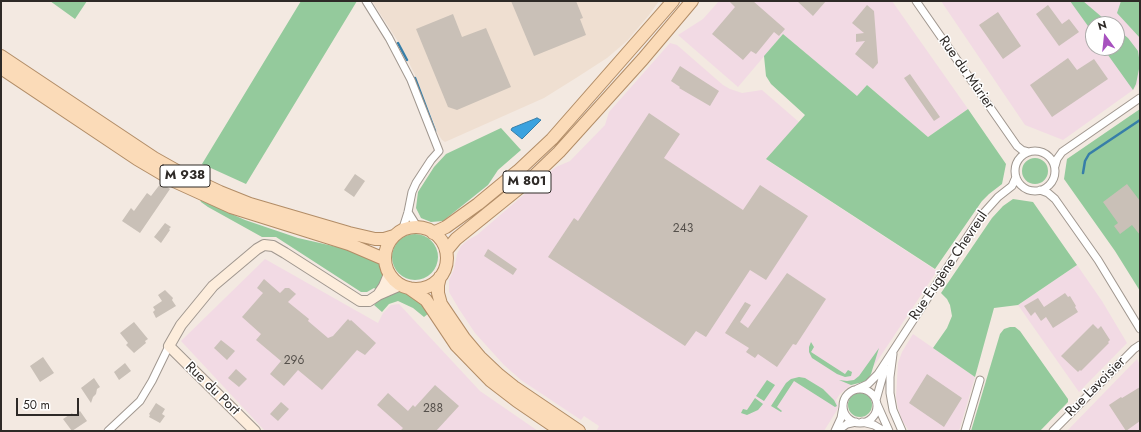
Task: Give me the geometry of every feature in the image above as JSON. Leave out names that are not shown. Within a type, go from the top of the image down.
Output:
[{"type":"main road","name":"M 801","points":[[433,233],[446,227],[478,204],[518,171],[552,139],[673,1]]},
{"type":"main road","name":"M 801","points":[[446,252],[456,239],[534,176],[559,152],[628,76],[692,1]]},
{"type":"main road","name":"M 938","points":[[1,56],[154,158],[186,176],[220,192],[250,204],[349,233],[375,239],[384,239],[398,234]]},
{"type":"main road","name":"M 938","points":[[1,68],[137,159],[176,182],[231,207],[349,244],[384,259]]},
{"type":"main road","points":[[561,431],[517,402],[486,377],[456,345],[426,300],[394,280],[389,274],[384,259],[389,243],[398,234],[410,228],[426,229],[433,233],[443,244],[446,252],[445,269],[440,277],[438,285],[438,293],[441,304],[464,338],[480,357],[499,375],[578,431]]},
{"type":"main road","points":[[405,287],[418,289],[426,287],[440,277]]},
{"type":"street","points":[[366,1],[376,16],[411,80],[439,151],[431,160],[416,183],[412,192],[408,212],[398,234]]},
{"type":"street","name":"Rue du Mûrier","points":[[916,1],[1017,146],[1022,150],[1029,152]]},
{"type":"street","points":[[1053,197],[1051,191],[1055,174],[1055,166],[1057,159],[1062,152],[1140,98]]},
{"type":"street","points":[[1017,146],[1018,161]]},
{"type":"street","points":[[1026,189],[1021,185],[1016,177],[1015,168],[1021,156],[1029,152],[1038,151],[1047,155],[1053,161],[1055,166]]},
{"type":"street","points":[[1047,155],[1062,152]]},
{"type":"street","name":"Rue Eugène Chevreul","points":[[857,389],[872,380],[894,350],[981,216],[998,197],[1010,188],[1016,177]]},
{"type":"street","points":[[1010,188],[1015,187],[1034,191],[1045,188],[1052,182]]},
{"type":"street","points":[[1040,190],[1053,197],[1098,260],[1140,329]]},
{"type":"street","points":[[408,212],[418,228]]},
{"type":"street","points":[[108,431],[140,401],[181,325],[213,286],[257,248],[264,245],[273,246],[360,301],[369,302],[378,295],[389,274]]},
{"type":"street","points":[[378,295],[405,287]]},
{"type":"street","name":"Rue Lavoisier","points":[[1053,431],[1132,350],[1140,345]]},
{"type":"street","name":"Rue du Port","points":[[169,346],[255,431]]},
{"type":"street","points":[[894,350],[890,377],[890,393],[893,410],[902,431]]},
{"type":"street","name":"Rue Eugène Chevreul","points":[[876,402],[883,374],[894,350]]},
{"type":"street","points":[[965,431],[980,380]]},
{"type":"street","points":[[836,431],[841,418],[845,398],[848,394],[857,389],[868,391],[872,394],[889,431]]},
{"type":"street","points":[[836,431],[847,424],[859,422],[872,417],[876,408],[876,402]]},
{"type":"street","points":[[843,407],[846,416],[859,422],[874,425],[884,431]]},
{"type":"shaded area","points":[[372,1],[659,1],[627,41],[607,58],[544,98],[445,142],[438,134],[415,75],[399,43]]},
{"type":"shaded area","points":[[719,1],[892,1],[968,109],[928,137],[867,85],[857,97],[783,34],[738,87],[678,35],[703,19]]},
{"type":"shaded area","points":[[941,1],[1140,1],[1140,82],[1133,90],[1063,140],[1025,125]]},
{"type":"shaded area","points":[[670,43],[677,45],[723,85],[742,93],[762,90],[799,122],[767,160],[937,271],[864,381],[851,385],[840,394],[836,400],[838,406],[837,410],[824,431],[598,431],[599,426],[584,416],[581,420],[521,380],[504,365],[475,333],[449,292],[449,280],[461,246],[477,235],[556,167],[570,161],[605,125],[609,112]]},
{"type":"shaded area","points":[[265,259],[378,323],[383,313],[391,305],[399,304],[480,391],[538,431],[265,431],[181,341]]},
{"type":"shaded area","points":[[1077,265],[1102,301],[1127,343],[1079,392],[1018,305]]},
{"type":"shaded area","points":[[913,334],[975,377],[959,431],[909,431],[902,420],[896,397],[898,363],[902,352]]},
{"type":"shaded area","points":[[1137,359],[1140,365],[1140,431],[1067,431]]},
{"type":"green space","points":[[50,1],[87,1],[75,19]]},
{"type":"green space","points":[[301,1],[357,1],[246,184],[202,164]]},
{"type":"green space","points":[[1070,1],[1083,1],[1101,16],[1085,16],[1085,22]]},
{"type":"green space","points":[[1121,1],[1140,1],[1140,38],[1125,22],[1125,16],[1120,16],[1117,13]]},
{"type":"green space","points":[[783,34],[857,96],[867,85],[928,137],[968,109],[1006,164],[1002,184],[982,201],[935,269],[766,159],[805,115],[771,84],[766,76],[764,56]]},
{"type":"green space","points":[[1125,36],[1138,51],[1140,64],[1136,84],[1133,90],[1109,56],[1125,56]]},
{"type":"green space","points":[[1140,109],[1140,291],[1115,251],[1064,179],[1067,159]]},
{"type":"green space","points":[[501,128],[521,150],[498,170],[488,185],[443,221],[431,222],[421,218],[416,208],[418,192],[434,167],[446,154]]},
{"type":"green space","points":[[1035,158],[1044,162],[1048,171],[1044,180],[1035,184],[1026,180],[1022,171],[1026,162]]},
{"type":"green space","points":[[1013,199],[1033,202],[1077,265],[1018,305],[994,308],[975,377],[933,348],[947,328],[952,316],[950,305],[941,293],[992,218],[1003,206]]},
{"type":"green space","points":[[200,200],[245,220],[298,238],[359,252],[376,261],[380,265],[383,275],[382,280],[377,290],[374,288],[367,292],[361,292],[276,237],[262,237],[208,207]]},
{"type":"green space","points":[[415,234],[428,238],[434,244],[438,257],[434,270],[428,276],[415,280],[402,276],[396,270],[392,257],[396,244],[402,238]]},
{"type":"green space","points":[[397,291],[406,291],[418,299],[429,313],[424,317],[413,308],[398,301],[389,304],[382,312],[374,305],[379,300]]},
{"type":"green space","points":[[1015,327],[1020,331],[1068,399],[1068,402],[1040,431],[971,431],[1000,334],[1004,329]]},
{"type":"green space","points":[[811,342],[814,347],[811,352],[845,374],[848,370],[852,372],[851,376],[845,377],[837,374],[812,358],[809,352]]},
{"type":"green space","points":[[879,348],[868,379],[851,385],[839,380],[854,380],[859,376]]},
{"type":"green space","points":[[799,377],[805,378],[823,389],[834,400],[837,406],[835,407],[794,381],[777,407],[782,411],[781,412],[771,406],[786,383],[791,379]]},
{"type":"green space","points":[[767,380],[775,385],[764,401],[756,396]]},
{"type":"green space","points":[[860,393],[869,396],[872,405],[869,414],[860,417],[851,414],[848,405],[851,396]]},
{"type":"green space","points":[[755,398],[763,404],[758,410],[747,415],[741,413],[743,409],[747,410]]},
{"type":"water","points":[[537,118],[541,120],[522,139],[511,130],[512,128]]},
{"type":"building","points":[[511,1],[576,1],[583,18],[580,19],[586,35],[534,56]]},
{"type":"building","points":[[729,1],[753,1],[785,29],[779,36],[774,32],[756,54],[751,51],[743,60],[712,34],[735,7]]},
{"type":"building","points":[[797,1],[826,1],[813,16]]},
{"type":"building","points":[[867,5],[874,11],[878,63],[873,69],[855,54],[865,41],[856,42],[856,34],[864,33],[852,23]]},
{"type":"building","points":[[1048,5],[1062,24],[1069,19],[1079,32],[1059,46],[1036,14]]},
{"type":"building","points":[[998,12],[1021,46],[1003,59],[979,25]]},
{"type":"building","points":[[453,14],[462,37],[486,28],[511,87],[457,110],[448,107],[416,29]]},
{"type":"building","points":[[1068,58],[1077,70],[1094,59],[1108,79],[1052,117],[1030,85]]},
{"type":"building","points":[[680,66],[719,91],[710,106],[679,88],[680,87],[671,81]]},
{"type":"building","points":[[910,74],[940,117],[934,121],[904,78]]},
{"type":"building","points":[[649,113],[680,134],[664,158],[743,210],[760,185],[808,216],[766,280],[750,270],[706,337],[696,331],[685,346],[548,257],[574,218],[578,221]]},
{"type":"building","points":[[355,174],[365,181],[354,197],[344,190]]},
{"type":"building","points":[[161,183],[170,189],[140,233],[122,221],[131,208],[134,211],[147,193],[151,196]]},
{"type":"building","points":[[1127,184],[1140,201],[1140,235],[1132,225],[1120,234],[1114,226],[1118,223],[1103,202]]},
{"type":"building","points":[[165,223],[171,227],[161,243],[154,237]]},
{"type":"building","points":[[488,249],[517,269],[513,275],[484,256]]},
{"type":"building","points":[[787,273],[826,299],[796,345],[793,344],[777,367],[758,354],[755,358],[746,352],[749,348],[725,333],[745,302],[751,305],[740,322],[748,328]]},
{"type":"building","points":[[264,279],[280,293],[285,288],[289,288],[296,294],[288,302],[309,319],[308,321],[328,338],[333,336],[348,319],[376,343],[365,355],[357,350],[322,390],[298,370],[284,386],[270,374],[281,361],[256,340],[261,334],[242,317],[263,293],[257,288]]},
{"type":"building","points":[[165,290],[173,298],[172,300],[176,306],[156,318],[153,312],[155,310],[153,307],[162,301],[158,295]]},
{"type":"building","points":[[1065,293],[1068,297],[1070,296],[1078,312],[1053,328],[1046,317],[1041,321],[1035,312],[1031,316],[1024,306],[1038,298],[1044,307]]},
{"type":"building","points":[[134,322],[148,339],[145,341],[146,343],[134,353],[126,345],[128,343],[120,333]]},
{"type":"building","points":[[1093,324],[1098,329],[1101,326],[1110,340],[1108,342],[1109,343],[1081,371],[1080,370],[1078,372],[1061,356]]},
{"type":"building","points":[[221,340],[235,351],[227,360],[214,348]]},
{"type":"building","points":[[43,357],[54,373],[40,382],[30,366]]},
{"type":"building","points":[[125,363],[131,371],[119,380],[114,372]]},
{"type":"building","points":[[236,369],[247,379],[239,387],[228,378]]},
{"type":"building","points":[[927,374],[962,398],[944,427],[909,403]]},
{"type":"building","points":[[94,378],[100,387],[97,389],[91,403],[81,388]]},
{"type":"building","points":[[435,385],[459,406],[436,431],[400,431],[403,428],[377,405],[388,393],[408,411],[413,405],[415,407]]},
{"type":"building","points":[[1140,387],[1140,421],[1126,431],[1109,405]]},
{"type":"building","points":[[281,402],[289,409],[278,421],[270,414]]},
{"type":"building","points":[[156,403],[165,409],[162,414],[165,416],[160,423],[149,417],[149,414]]},
{"type":"building","points":[[80,411],[87,421],[72,431],[63,419],[72,413],[74,416]]},
{"type":"waterway","points":[[398,43],[407,60]]},
{"type":"waterway","points":[[415,78],[435,131]]},
{"type":"waterway","points":[[1083,173],[1085,161],[1089,154],[1140,120]]}]
